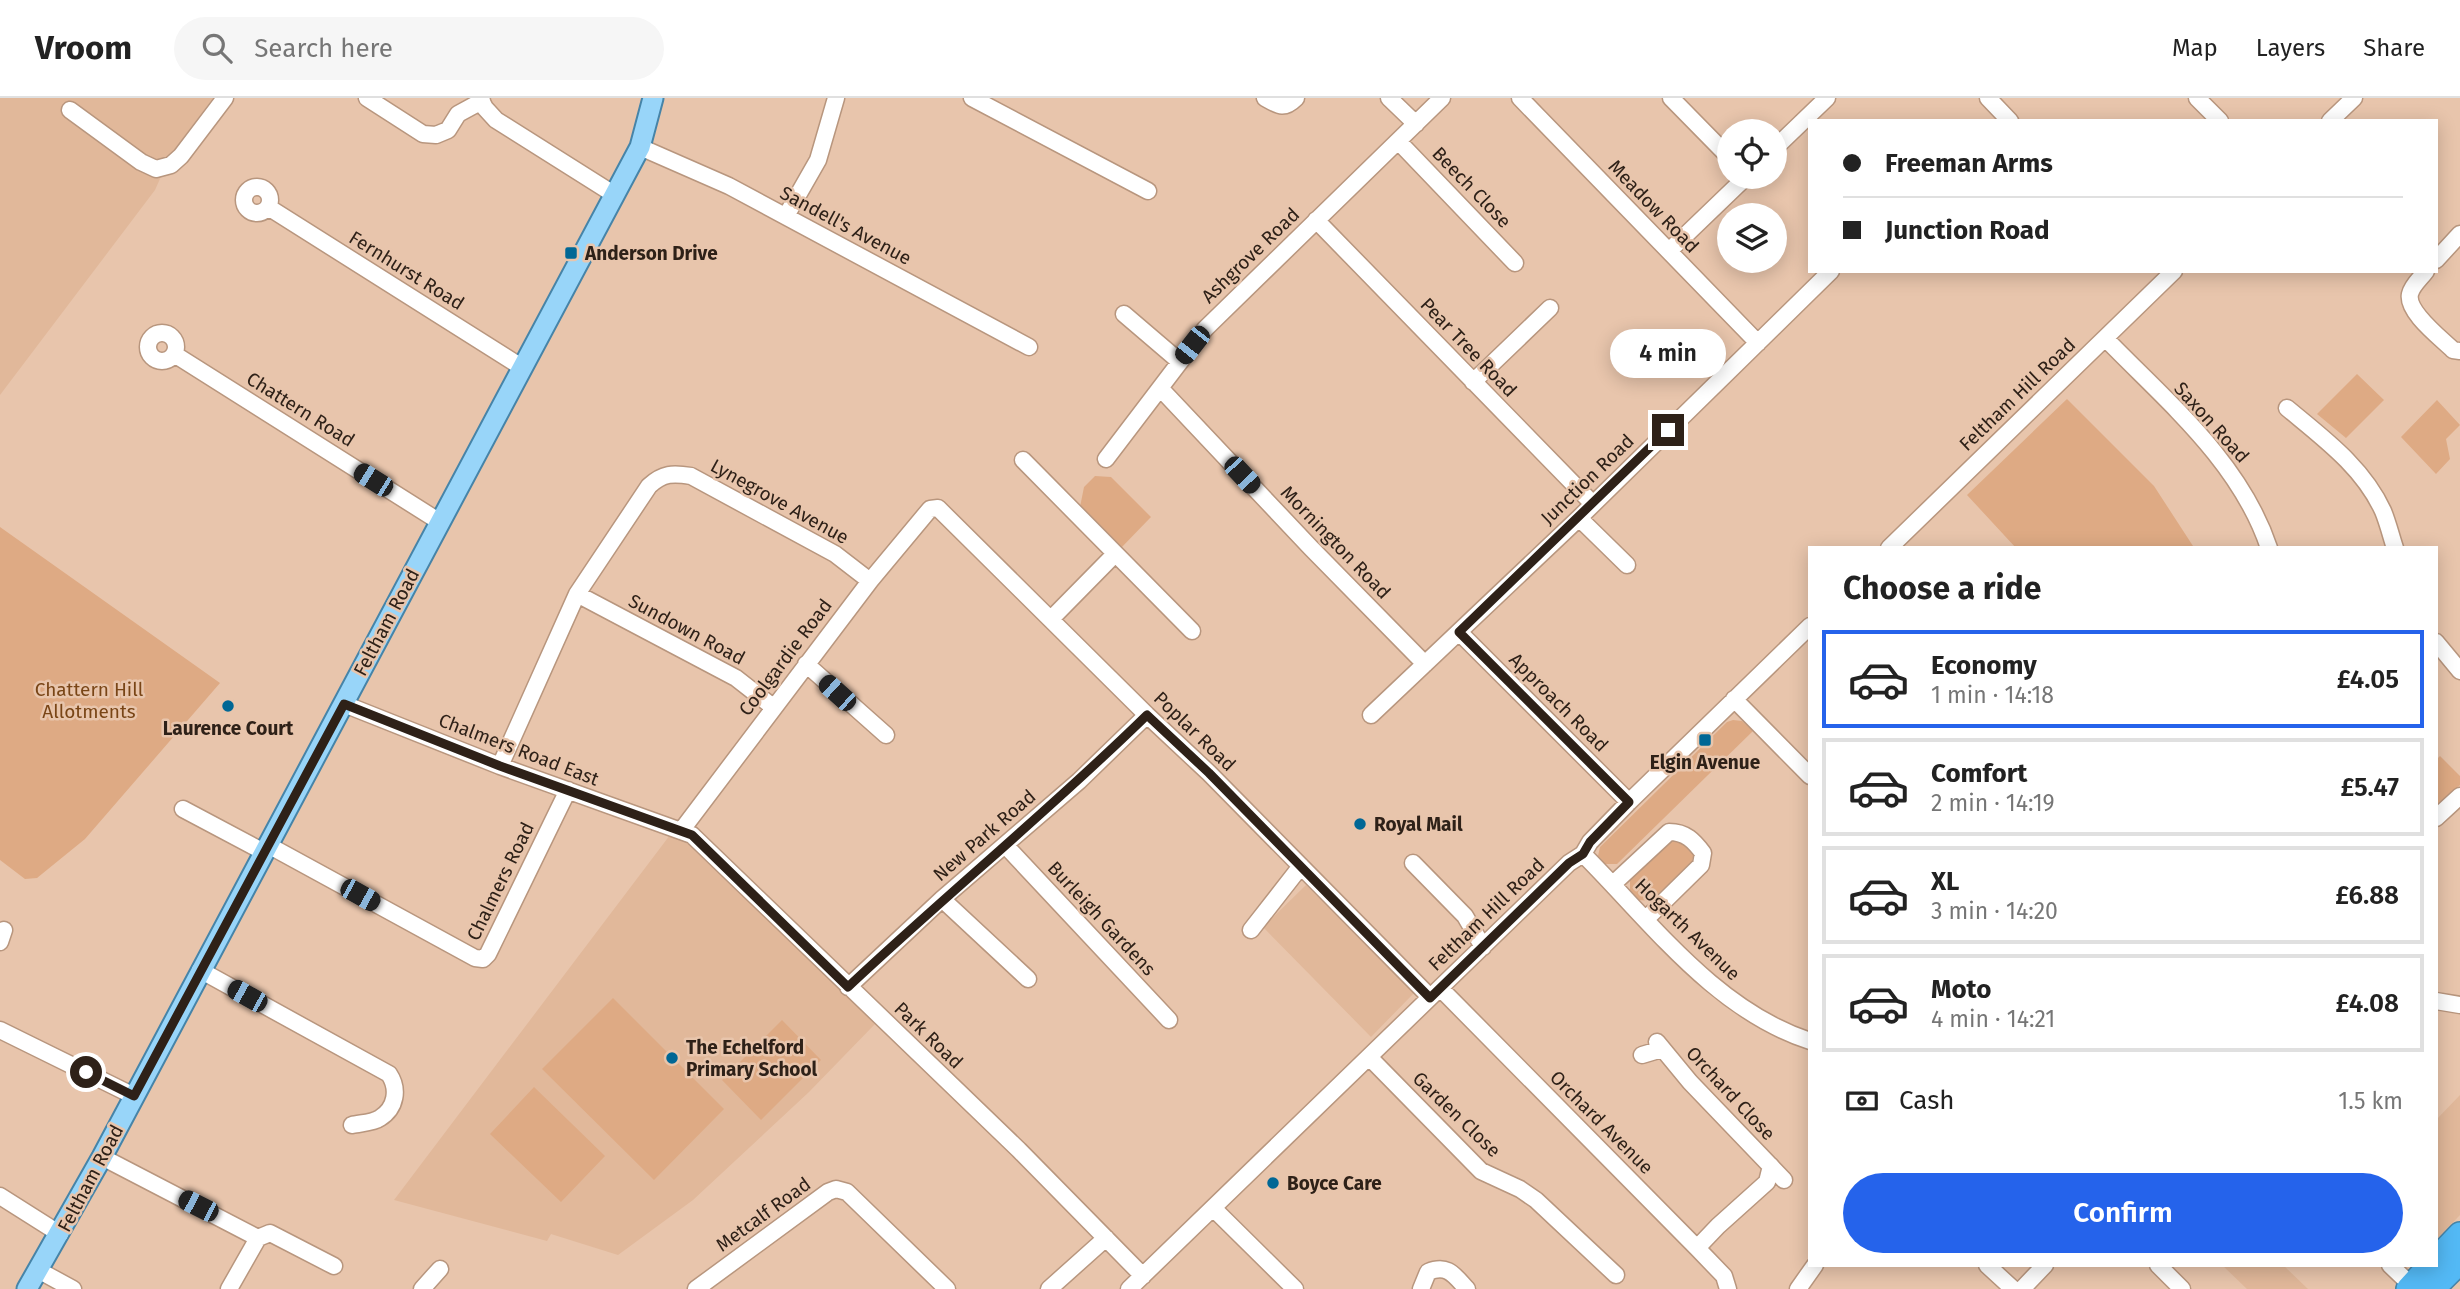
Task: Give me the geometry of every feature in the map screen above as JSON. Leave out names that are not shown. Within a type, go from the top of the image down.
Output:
[{"type":"highway","points":[[2438,1257],[2460,1234]]},
{"type":"highway","points":[[2417,1288],[2460,1262]]},
{"type":"highway","points":[[2417,1288],[2429,1267]]},
{"type":"main road","name":"Feltham Road","points":[[27,1289],[102,1157],[615,195],[640,147],[653,98]]},
{"type":"street","points":[[70,110],[141,162],[156,169],[171,165],[181,156],[225,98]]},
{"type":"street","points":[[367,98],[423,134],[436,135],[448,130],[458,114],[481,100],[496,120],[615,195]]},
{"type":"street","points":[[786,216],[818,160],[836,98]]},
{"type":"street","points":[[972,98],[1148,191]]},
{"type":"street","points":[[1265,98],[1280,107],[1288,106],[1296,98]]},
{"type":"street","points":[[1389,98],[1416,124]]},
{"type":"street","name":"Ashgrove Road","points":[[1106,459],[1205,329],[1442,98]]},
{"type":"street","name":"Meadow Road","points":[[1520,98],[1758,343]]},
{"type":"street","points":[[1671,98],[1717,144]]},
{"type":"street","points":[[1787,136],[1827,98]]},
{"type":"street","points":[[2197,98],[2218,119]]},
{"type":"street","points":[[2332,119],[2354,98]]},
{"type":"street","name":"Beech Close","points":[[1398,141],[1515,262]]},
{"type":"street","name":"Sandell's Avenue","points":[[640,147],[729,186],[1029,347]]},
{"type":"street","points":[[1668,251],[1733,189]]},
{"type":"street","name":"Fernhurst Road","points":[[268,207],[523,368]]},
{"type":"street","name":"Pear Tree Road","points":[[1316,220],[1593,504]]},
{"type":"street","points":[[2438,258],[2460,234]]},
{"type":"street","name":"Junction Road","points":[[1371,716],[1579,518],[1829,273]]},
{"type":"street","points":[[2424,273],[2409,296],[2411,309],[2454,350],[2460,352]]},
{"type":"street","name":"Feltham Hill Road","points":[[1891,546],[2105,338],[2166,274]]},
{"type":"street","points":[[1473,382],[1549,308]]},
{"type":"street","points":[[1123,313],[1179,361]]},
{"type":"street","name":"Saxon Road","points":[[2105,338],[2211,447],[2237,481],[2268,546]]},
{"type":"street","name":"Chattern Road","points":[[174,354],[440,522]]},
{"type":"street","name":"Mornington Road","points":[[1160,388],[1302,539],[1425,664]]},
{"type":"street","points":[[2287,408],[2333,445],[2364,478],[2383,511],[2394,546]]},
{"type":"street","points":[[1023,460],[1192,631]]},
{"type":"street","name":"Lynegrove Avenue","points":[[500,766],[577,594],[649,486],[659,477],[673,473],[691,476],[835,554],[870,580]]},
{"type":"street","name":"Poplar Road","points":[[927,512],[934,507],[942,510],[1301,866],[1435,993]]},
{"type":"street","name":"Coolgardie Road","points":[[681,831],[870,580],[927,512]]},
{"type":"street","points":[[1579,518],[1627,565]]},
{"type":"street","points":[[1051,619],[1115,554]]},
{"type":"street","name":"Sundown Road","points":[[577,594],[736,678],[773,706]]},
{"type":"street","points":[[1161,626],[1174,614]]},
{"type":"street","name":"Feltham Hill Road","points":[[1140,1283],[1213,1208],[1569,863],[1583,854],[1590,842],[1629,802],[1808,628]]},
{"type":"street","name":"Approach Road","points":[[1459,632],[1629,802]]},
{"type":"street","points":[[2438,644],[2460,671]]},
{"type":"street","points":[[806,664],[886,735]]},
{"type":"street","points":[[1734,699],[1808,774]]},
{"type":"street","name":"Chalmers Road East","points":[[344,704],[500,766],[681,831]]},
{"type":"street","name":"New Park Road","points":[[848,987],[942,899],[1079,781],[1147,715]]},
{"type":"street","name":"Chalmers Road","points":[[266,849],[475,958],[483,959],[488,954],[568,790]]},
{"type":"street","points":[[2438,816],[2460,796]]},
{"type":"street","points":[[183,809],[266,849]]},
{"type":"street","name":"Park Road","points":[[681,831],[692,835],[1019,1150],[1106,1238],[1140,1283]]},
{"type":"street","points":[[1612,884],[1669,832],[1680,832],[1693,841],[1703,853],[1701,865],[1646,919]]},
{"type":"street","name":"Burleigh Gardens","points":[[1005,845],[1169,1020]]},
{"type":"street","name":"Hogarth Avenue","points":[[1583,854],[1724,995],[1790,1035],[1808,1040]]},
{"type":"street","points":[[1413,863],[1465,916],[1483,947]]},
{"type":"street","points":[[1251,930],[1301,866]]},
{"type":"street","points":[[942,899],[1028,979]]},
{"type":"street","points":[[200,971],[389,1074],[395,1083],[396,1095],[390,1107],[379,1119],[352,1125]]},
{"type":"street","name":"Orchard Avenue","points":[[1435,993],[1697,1248],[1724,1276],[1728,1289]]},
{"type":"street","points":[[2438,1001],[2460,1005]]},
{"type":"street","points":[[0,1030],[134,1096]]},
{"type":"street","name":"Orchard Close","points":[[1642,1055],[1659,1046],[1784,1180]]},
{"type":"street","name":"Garden Close","points":[[1369,1057],[1481,1171],[1520,1189],[1536,1200],[1616,1275]]},
{"type":"street","points":[[102,1157],[258,1238]]},
{"type":"street","name":"Orchard Close","points":[[1697,1248],[1767,1182],[1771,1166]]},
{"type":"street","name":"Metcalf Road","points":[[696,1289],[828,1192],[836,1189],[847,1192],[947,1289]]},
{"type":"street","points":[[0,1196],[60,1234]]},
{"type":"street","points":[[1213,1208],[1295,1289]]},
{"type":"street","points":[[229,1289],[258,1238],[270,1233],[334,1266]]},
{"type":"street","points":[[1044,1287],[1106,1238]]},
{"type":"street","points":[[1802,1287],[1814,1267]]},
{"type":"street","points":[[1989,1267],[2013,1289]]},
{"type":"street","points":[[2022,1289],[2043,1267]]},
{"type":"street","points":[[2160,1267],[2182,1289]]},
{"type":"street","points":[[2392,1267],[2417,1288]]},
{"type":"street","points":[[1421,1289],[1428,1272],[1438,1268],[1449,1270],[1467,1289]]},
{"type":"street","points":[[422,1289],[440,1269]]},
{"type":"street","points":[[38,1270],[73,1289]]},
{"type":"shaded area","points":[[0,98],[213,98],[171,154],[155,190],[0,395]]},
{"type":"shaded area","name":"The Echelford Primary School","points":[[670,835],[689,842],[875,1024],[809,1092],[693,1200],[618,1255],[551,1234],[547,1241],[394,1200]]},
{"type":"shaded area","points":[[1306,885],[1414,993],[1371,1037],[1263,927]]},
{"type":"shaded area","points":[[2460,1095],[2460,1215],[2438,1238],[2438,1118]]},
{"type":"shaded area","points":[[2224,1267],[2285,1267],[2308,1289],[2247,1289]]},
{"type":"green space","points":[[2357,374],[2384,400],[2346,438],[2317,414]]},
{"type":"green space","points":[[2067,399],[2154,486],[2193,546],[2014,546],[1967,495]]},
{"type":"green space","points":[[2437,400],[2460,425],[2446,439],[2450,459],[2436,474],[2401,437]]},
{"type":"green space","points":[[1095,476],[1111,477],[1151,517],[1120,549],[1080,507],[1084,487]]},
{"type":"green space","name":"Chattern Hill Allotments","points":[[0,527],[220,683],[85,839],[37,878],[25,879],[0,860]]},
{"type":"green space","points":[[1742,721],[1753,731],[1617,864],[1605,864],[1598,856],[1600,847],[1727,722]]},
{"type":"green space","points":[[2440,756],[2460,776],[2460,785],[2438,807]]},
{"type":"green space","points":[[1671,840],[1683,842],[1694,852],[1692,862],[1651,901],[1639,900],[1630,890],[1630,878]]},
{"type":"green space","points":[[613,998],[724,1109],[654,1180],[542,1069]]},
{"type":"green space","points":[[782,1020],[821,1060],[761,1120],[722,1080]]},
{"type":"green space","points":[[534,1087],[605,1156],[561,1202],[490,1134]]},
{"type":"place","name":"Anderson Drive","points":[[571,253]]},
{"type":"place","name":"Laurence Court","points":[[228,706]]},
{"type":"place","name":"Elgin Avenue","points":[[1705,740]]},
{"type":"place","name":"Royal Mail","points":[[1360,824]]},
{"type":"place","name":"The Echelford Primary School","points":[[672,1058]]},
{"type":"place","name":"Boyce Care","points":[[1273,1183]]},
{"type":"route","points":[[86,1072],[134,1096],[344,704],[500,766],[692,835],[848,987],[942,899],[1079,781],[1147,715],[1209,773],[1430,998],[1569,863],[1583,854],[1590,842],[1629,802],[1459,632],[1668,430]]}]
